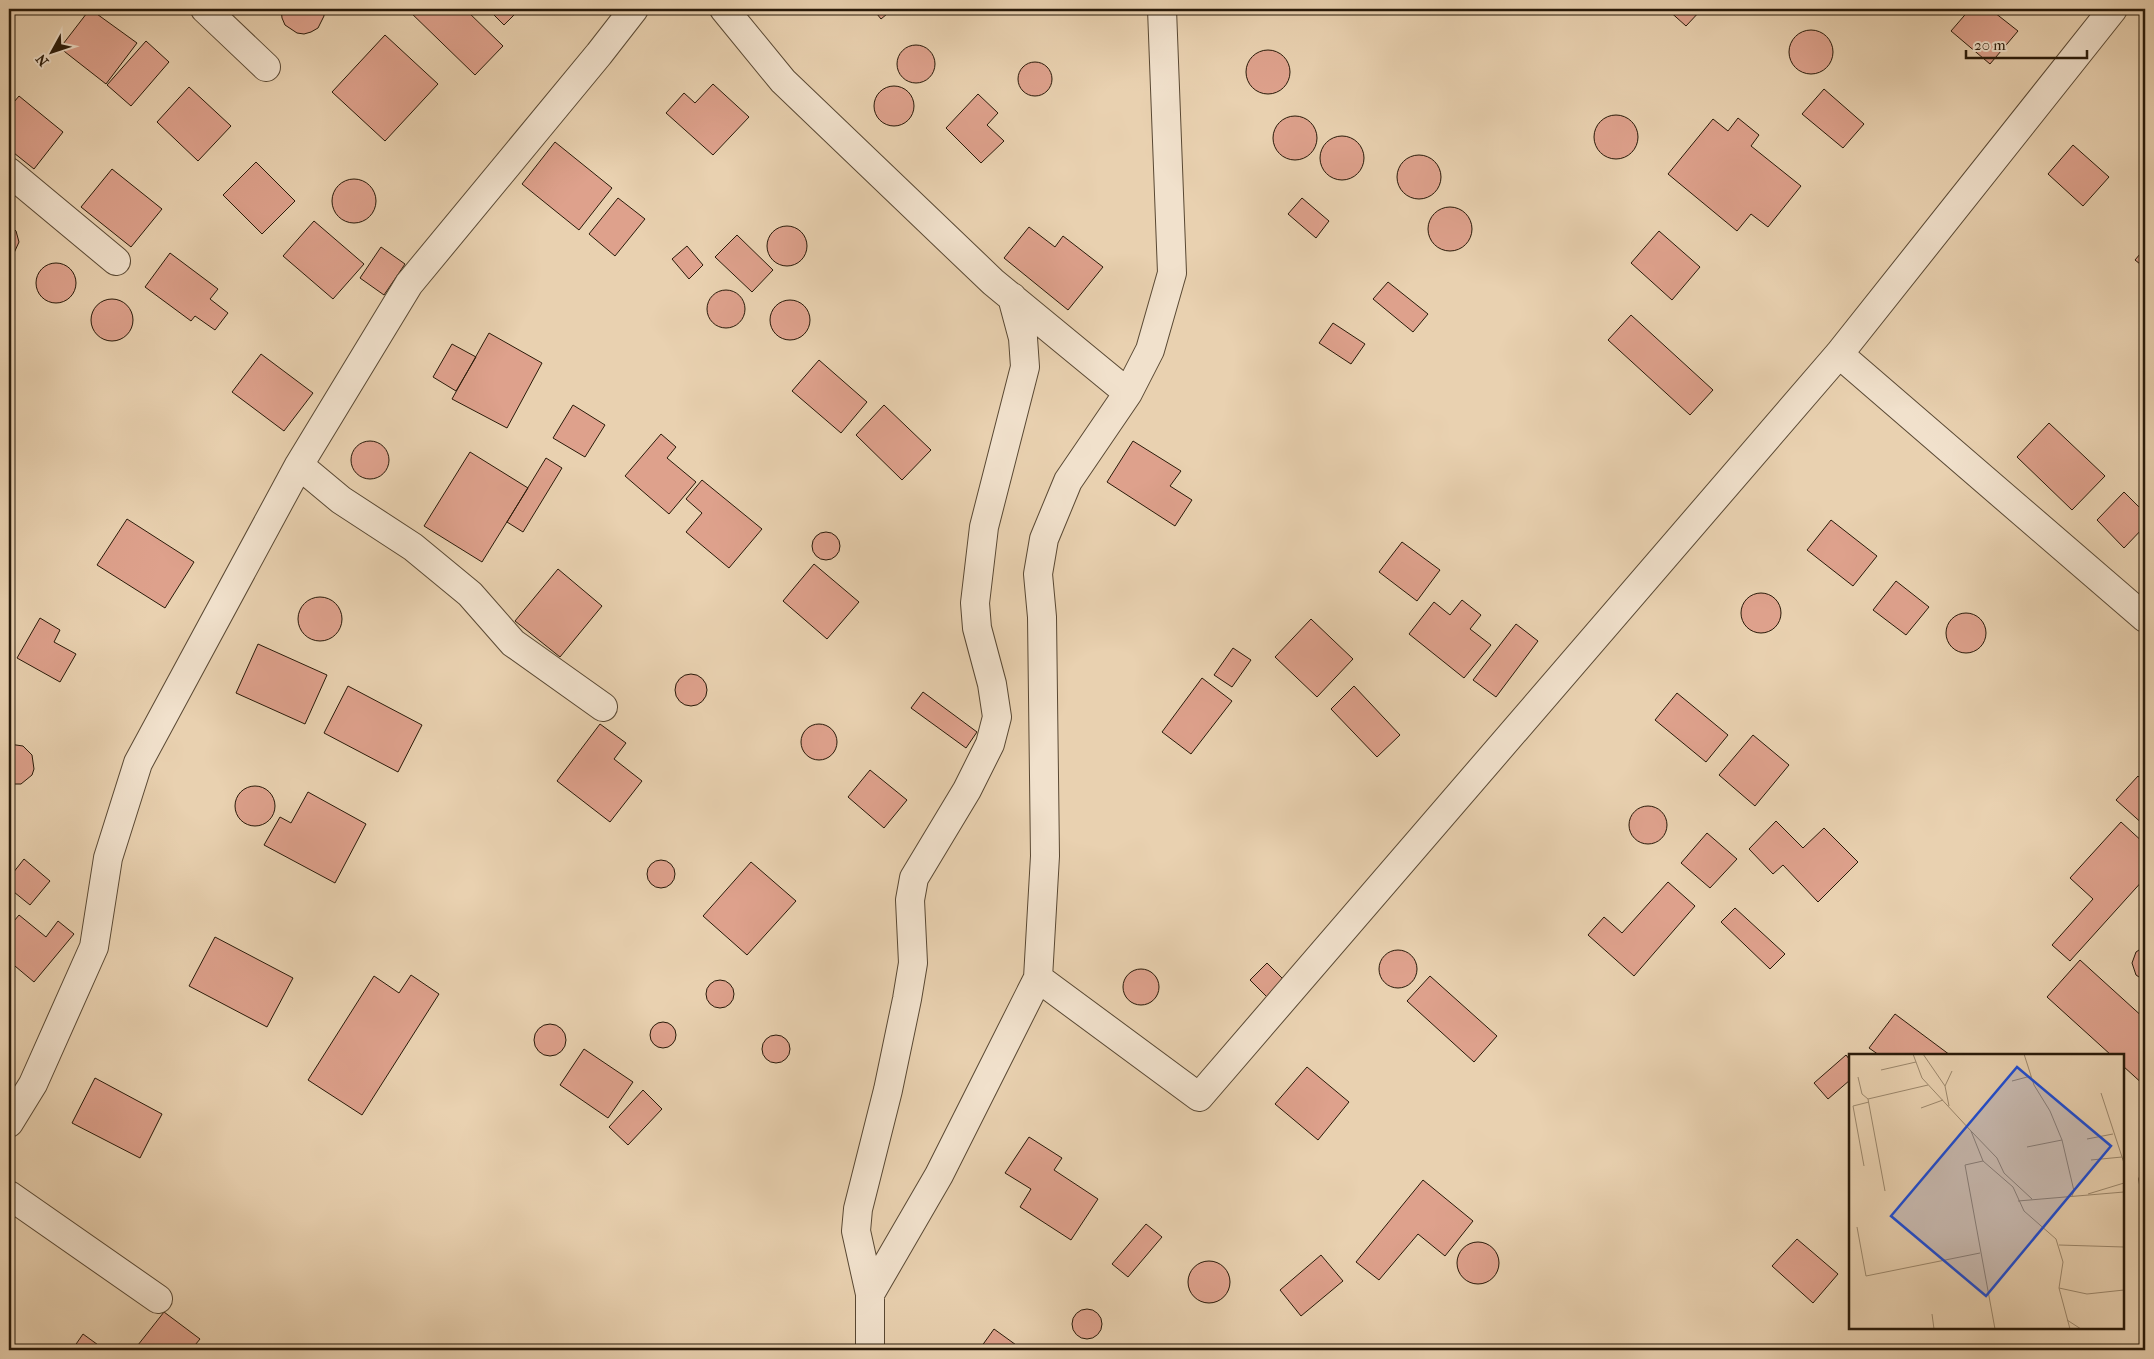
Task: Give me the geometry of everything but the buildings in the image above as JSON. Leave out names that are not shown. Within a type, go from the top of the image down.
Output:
[{"type":"street","points":[[205,9],[266,67]]},
{"type":"street","points":[[9,1123],[33,1084],[94,947],[108,858],[138,763],[299,465],[409,284],[634,9]]},
{"type":"street","points":[[724,9],[783,81],[993,282],[1128,393]]},
{"type":"street","points":[[870,1294],[939,1175],[1038,978],[1045,856],[1042,617],[1038,574],[1044,538],[1068,481],[1128,393],[1150,350],[1172,273],[1162,9]]},
{"type":"street","points":[[1038,978],[1198,1097],[1838,354],[2113,9]]},
{"type":"street","points":[[9,172],[116,262]]},
{"type":"street","points":[[870,1350],[870,1294],[856,1231],[858,1209],[888,1090],[907,999],[913,963],[910,900],[914,878],[967,790],[990,744],[997,717],[992,684],[977,628],[975,603],[984,527],[1025,367],[1023,338],[1012,297]]},
{"type":"street","points":[[1838,354],[2145,618]]},
{"type":"street","points":[[299,465],[341,500],[414,547],[470,594],[513,644],[604,708]]},
{"type":"street","points":[[9,1194],[158,1299]]}]
